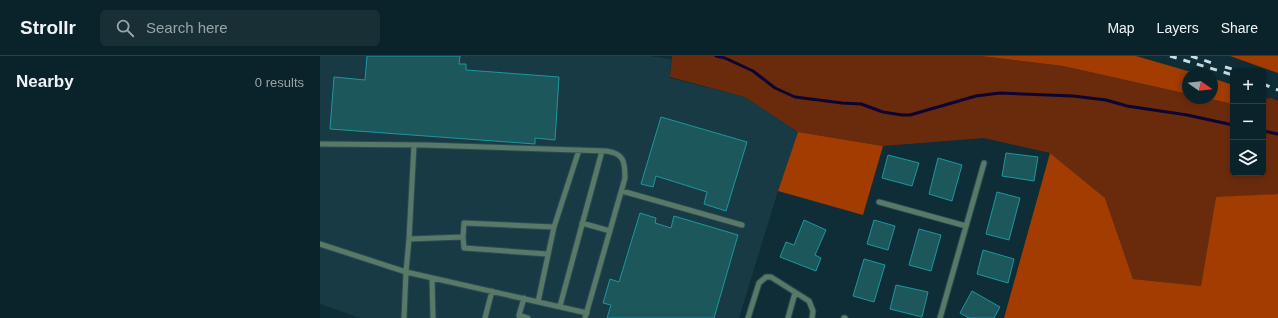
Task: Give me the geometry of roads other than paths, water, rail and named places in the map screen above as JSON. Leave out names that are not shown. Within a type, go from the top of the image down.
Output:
[{"type":"lane","points":[[320,144],[414,145],[616,152],[621,157],[625,166],[625,178],[622,191],[586,315],[560,306],[406,272],[320,244]]},
{"type":"lane","points":[[404,318],[414,145]]},
{"type":"lane","points":[[538,302],[547,254],[554,227],[579,150]]},
{"type":"lane","points":[[560,306],[602,151]]},
{"type":"lane","points":[[940,318],[984,163]]},
{"type":"lane","points":[[622,191],[742,225]]},
{"type":"lane","points":[[879,202],[966,226]]},
{"type":"lane","points":[[547,254],[464,248],[464,223],[554,227]]},
{"type":"lane","points":[[582,223],[610,231]]},
{"type":"lane","points":[[409,239],[463,237]]},
{"type":"lane","points":[[748,318],[759,283],[766,277],[771,277],[809,301],[813,311],[812,318]]},
{"type":"lane","points":[[432,278],[433,318]]},
{"type":"lane","points":[[485,318],[492,291]]},
{"type":"lane","points":[[788,318],[795,292]]},
{"type":"lane","points":[[524,298],[519,316],[528,318]]},
{"type":"waterway","points":[[716,56],[725,58],[753,71],[775,88],[795,97],[861,104],[883,112],[902,115],[910,115],[976,96],[1000,93],[1073,96],[1106,100],[1127,106],[1187,115],[1230,124]]},
{"type":"waterway","points":[[1266,132],[1278,134]]},
{"type":"railway","points":[[1170,56],[1230,74]]},
{"type":"railway","points":[[1191,56],[1212,63]]},
{"type":"railway","points":[[1225,67],[1230,68]]},
{"type":"railway","points":[[1266,85],[1278,90]]}]
